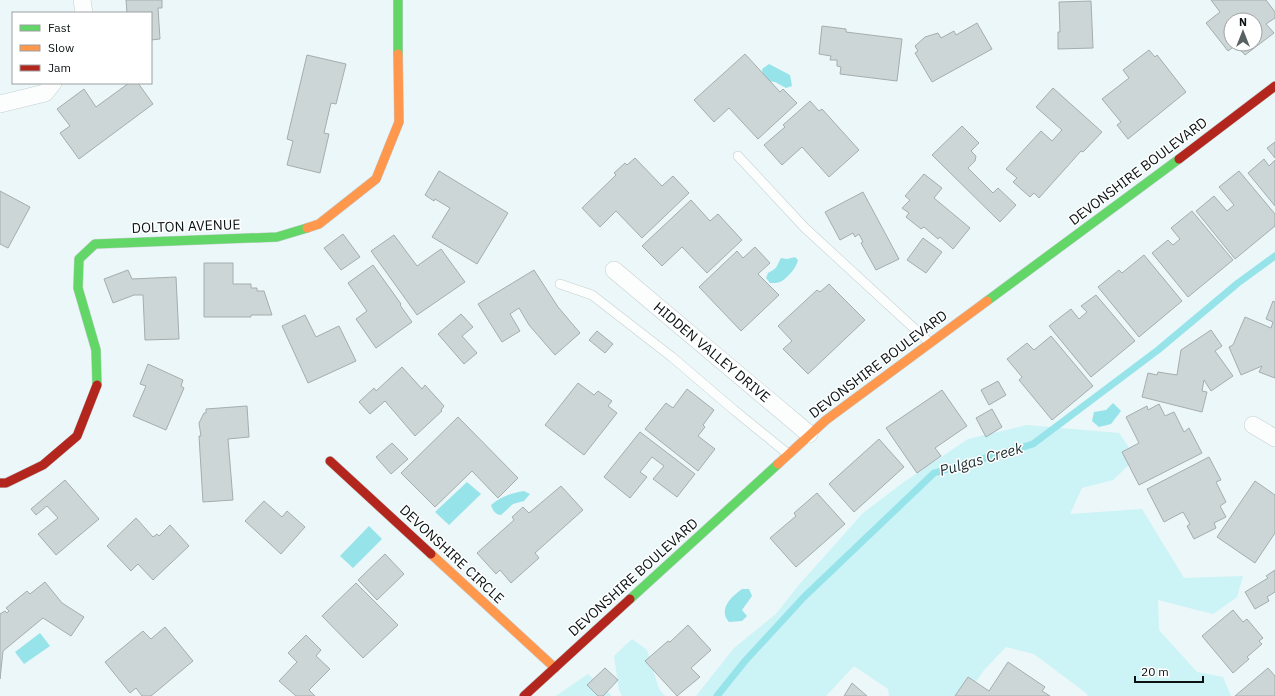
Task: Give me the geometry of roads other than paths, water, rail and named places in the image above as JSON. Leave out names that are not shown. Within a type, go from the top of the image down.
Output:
[{"type":"street","points":[[82,0],[84,12]]},
{"type":"street","name":"DOLTON AVENUE","points":[[0,483],[6,483],[43,465],[77,436],[97,387],[96,350],[78,288],[79,259],[95,244],[277,236],[319,224],[376,179],[399,122],[398,0]]},
{"type":"street","points":[[0,104],[44,94],[52,84]]},
{"type":"street","name":"DEVONSHIRE BOULEVARD","points":[[524,696],[826,420],[1144,185],[1275,86]]},
{"type":"street","name":"HIDDEN VALLEY DRIVE","points":[[614,270],[809,434]]},
{"type":"street","points":[[1253,426],[1275,438]]},
{"type":"street","name":"DEVONSHIRE CIRCLE","points":[[330,461],[555,668]]},
{"type":"lane","points":[[738,156],[805,228],[930,343]]},
{"type":"lane","points":[[560,284],[592,295],[598,299],[788,454]]},
{"type":"water","points":[[769,64],[790,75],[792,86],[786,88],[775,82],[768,81],[763,77],[762,69]]},
{"type":"water","points":[[795,257],[798,260],[789,276],[780,282],[770,283],[766,278],[768,273],[775,268],[781,258],[787,259]]},
{"type":"water","points":[[1113,403],[1121,411],[1111,424],[1099,427],[1092,421],[1094,412],[1106,410]]},
{"type":"water","points":[[467,482],[481,494],[449,525],[435,512]]},
{"type":"water","points":[[524,491],[530,494],[524,501],[513,504],[501,515],[493,511],[491,505],[510,494]]},
{"type":"water","points":[[369,526],[382,539],[353,568],[340,556]]},
{"type":"water","points":[[742,589],[749,589],[752,596],[742,610],[747,616],[742,621],[729,622],[726,617],[725,608],[730,600]]},
{"type":"water","points":[[40,633],[50,646],[24,664],[15,652]]},
{"type":"waterway","name":"Pulgas Creek","points":[[717,696],[745,661],[804,597],[934,473],[1033,444],[1158,350],[1238,283],[1275,256]]}]
